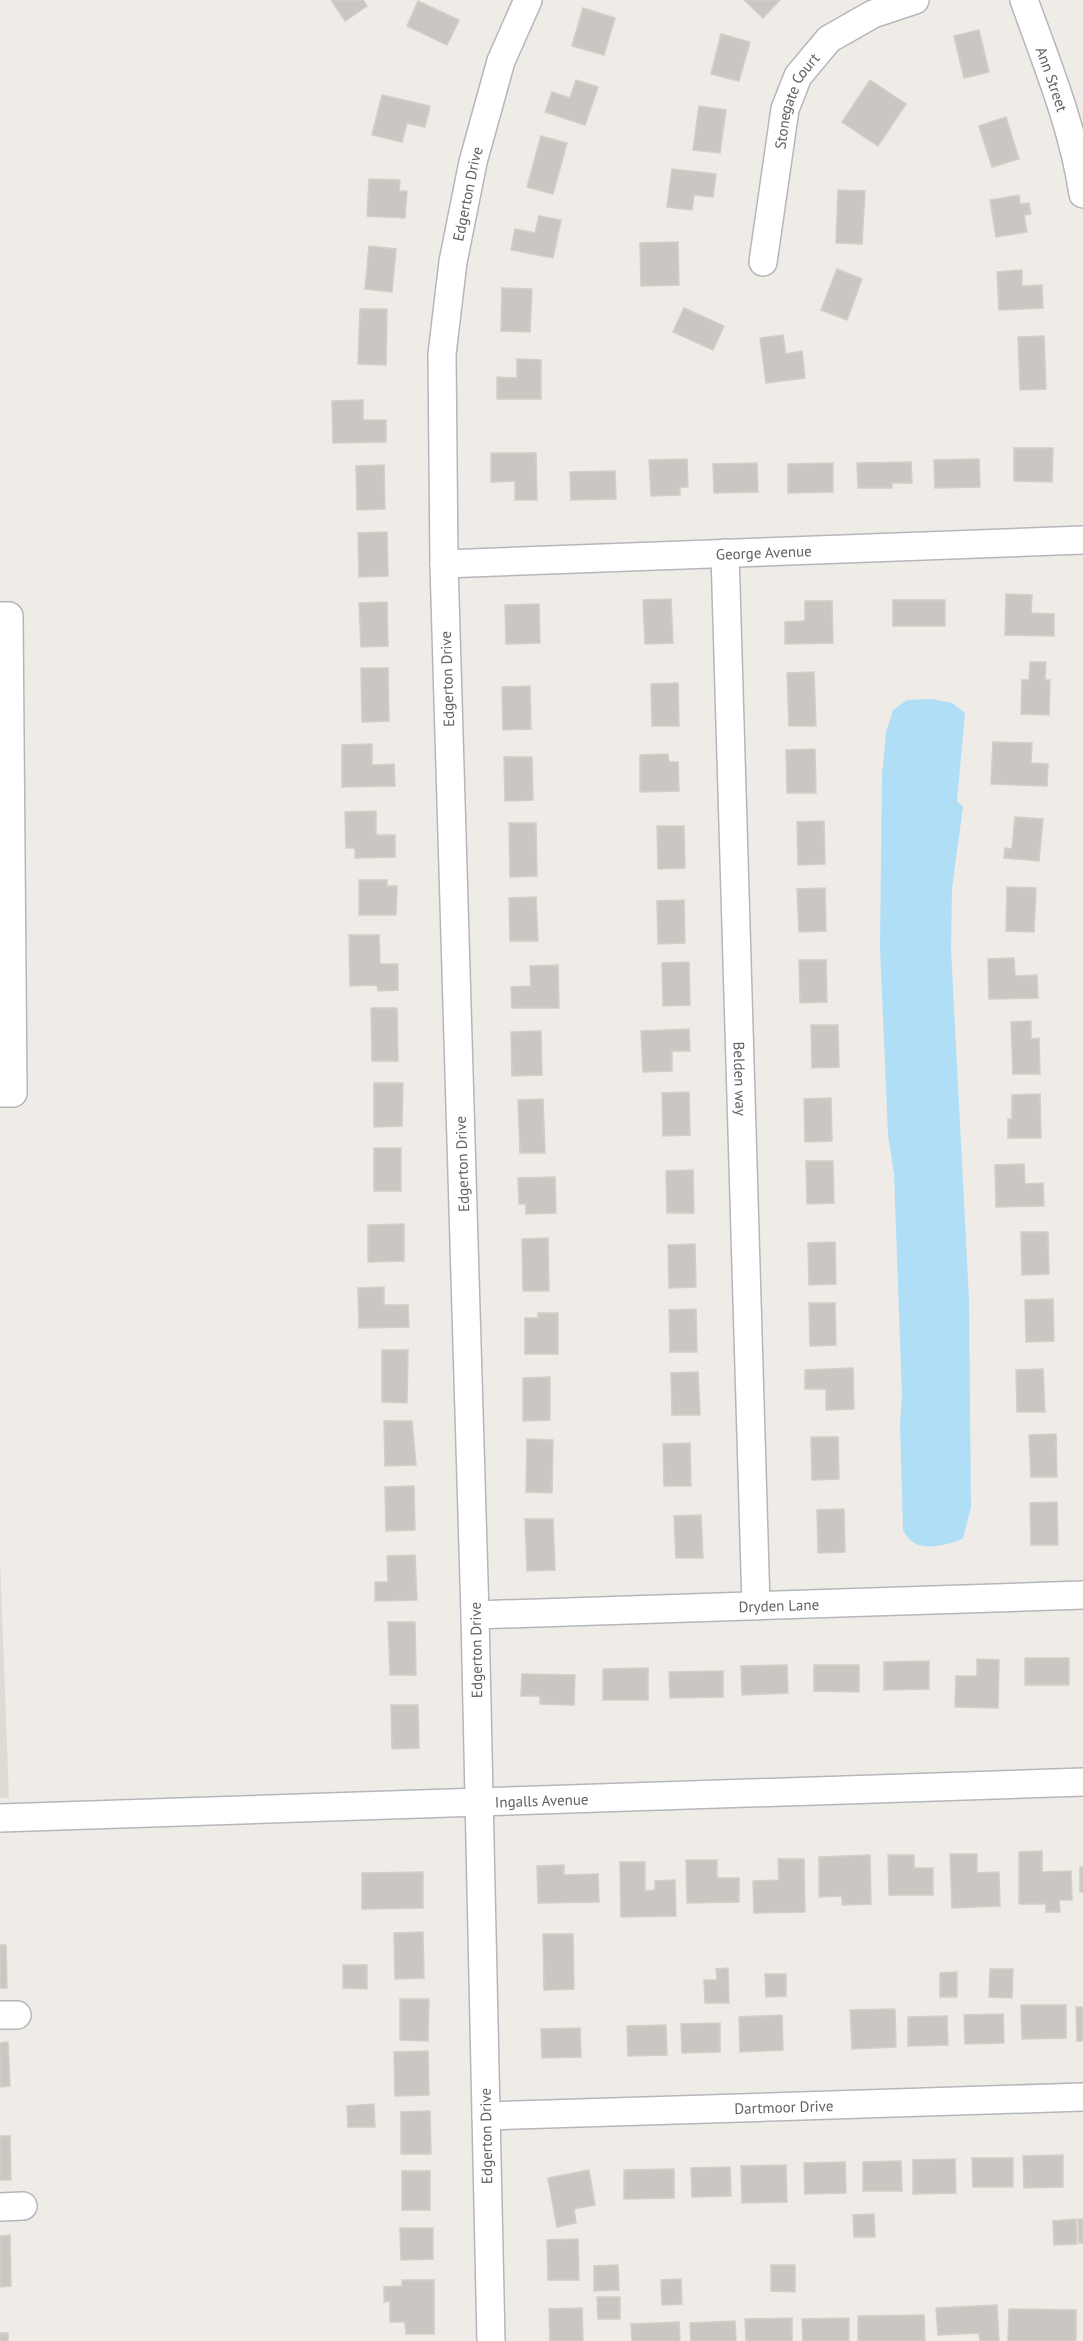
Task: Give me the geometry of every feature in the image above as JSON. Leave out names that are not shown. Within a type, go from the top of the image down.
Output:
[{"type":"street","name":"Edgerton Drive","points":[[491,2341],[475,1615],[444,564],[442,354],[453,262],[472,162],[501,61],[528,0]]},
{"type":"street","name":"Stonegate Court","points":[[763,262],[785,109],[798,76],[829,39],[873,14],[915,0]]},
{"type":"street","name":"Ann Street","points":[[1024,0],[1061,105],[1079,169],[1083,194]]},
{"type":"street","name":"George Avenue","points":[[444,564],[1083,540]]},
{"type":"street","name":"Belden way","points":[[725,553],[756,1606]]},
{"type":"street","points":[[0,616],[9,616],[5,788],[6,924],[13,1093],[0,1093]]},
{"type":"street","name":"Dryden Lane","points":[[475,1615],[1083,1594]]},
{"type":"street","name":"Ingalls Avenue","points":[[0,1818],[1083,1782]]},
{"type":"street","name":"Dartmoor Drive","points":[[486,2116],[1083,2097]]},
{"type":"shaded area","points":[[0,1559],[9,1798],[0,1798]]},
{"type":"water","points":[[932,699],[952,703],[965,713],[957,801],[963,807],[952,888],[951,949],[969,1300],[971,1507],[963,1539],[938,1546],[922,1546],[908,1538],[903,1530],[900,1424],[902,1397],[894,1174],[888,1135],[880,947],[882,775],[886,733],[893,710],[907,700]]},
{"type":"building","points":[[331,0],[363,0],[367,6],[345,21]]},
{"type":"building","points":[[744,0],[780,0],[763,18]]},
{"type":"building","points":[[418,1],[459,20],[447,45],[407,26]]},
{"type":"building","points":[[583,8],[615,18],[604,55],[572,46]]},
{"type":"building","points":[[979,30],[989,72],[964,78],[954,36]]},
{"type":"building","points":[[721,34],[750,42],[739,81],[711,74]]},
{"type":"building","points":[[576,80],[598,87],[585,125],[545,112],[552,92],[570,98]]},
{"type":"building","points":[[870,80],[906,104],[878,146],[842,122]]},
{"type":"building","points":[[382,95],[430,106],[425,127],[407,123],[402,142],[372,135]]},
{"type":"building","points":[[699,106],[726,110],[720,153],[693,150]]},
{"type":"building","points":[[1006,117],[1019,159],[992,167],[979,126]]},
{"type":"building","points":[[541,136],[567,143],[553,194],[527,187]]},
{"type":"building","points":[[672,169],[716,174],[713,197],[694,195],[692,210],[667,207]]},
{"type":"building","points":[[369,179],[400,180],[399,191],[407,191],[405,218],[367,216]]},
{"type":"building","points":[[838,190],[865,191],[862,244],[836,243]]},
{"type":"building","points":[[1019,195],[1020,204],[1029,203],[1031,214],[1024,215],[1027,232],[996,237],[990,200]]},
{"type":"building","points":[[539,216],[561,220],[553,258],[511,250],[515,229],[535,233]]},
{"type":"building","points":[[678,242],[679,285],[641,286],[640,243]]},
{"type":"building","points":[[369,246],[396,249],[392,292],[365,289]]},
{"type":"building","points":[[837,269],[862,279],[847,320],[821,310]]},
{"type":"building","points":[[1022,270],[1022,286],[1042,285],[1043,308],[999,310],[997,272]]},
{"type":"building","points":[[502,288],[532,289],[530,332],[501,331]]},
{"type":"building","points":[[684,308],[724,326],[713,350],[673,332]]},
{"type":"building","points":[[360,309],[387,309],[386,365],[358,364]]},
{"type":"building","points":[[783,335],[786,354],[802,351],[805,378],[766,383],[760,338]]},
{"type":"building","points":[[1044,336],[1046,389],[1020,390],[1018,337]]},
{"type":"building","points":[[517,359],[541,360],[541,399],[497,399],[497,377],[517,378]]},
{"type":"building","points":[[363,400],[363,420],[386,420],[386,442],[333,443],[332,401]]},
{"type":"building","points":[[1014,448],[1053,448],[1052,482],[1014,481]]},
{"type":"building","points":[[491,453],[536,453],[537,500],[515,500],[515,481],[491,482]]},
{"type":"building","points":[[687,459],[688,487],[680,487],[680,495],[651,496],[649,460]]},
{"type":"building","points":[[979,459],[980,487],[935,488],[934,460]]},
{"type":"building","points":[[911,462],[912,483],[892,483],[892,488],[858,488],[857,463]]},
{"type":"building","points":[[757,463],[758,492],[714,493],[713,464]]},
{"type":"building","points":[[833,463],[833,492],[788,493],[788,464]]},
{"type":"building","points":[[384,465],[385,509],[357,510],[356,466]]},
{"type":"building","points":[[615,471],[616,499],[571,500],[570,472]]},
{"type":"building","points":[[387,532],[388,576],[359,577],[358,533]]},
{"type":"building","points":[[1006,594],[1032,595],[1031,613],[1054,614],[1054,636],[1005,635]]},
{"type":"building","points":[[671,599],[673,643],[645,644],[643,600]]},
{"type":"building","points":[[893,600],[945,600],[945,626],[893,626]]},
{"type":"building","points":[[805,601],[832,601],[833,643],[785,644],[785,622],[805,621]]},
{"type":"building","points":[[387,602],[388,646],[361,647],[359,603]]},
{"type":"building","points":[[539,604],[540,643],[506,644],[505,605]]},
{"type":"building","points":[[1030,662],[1046,662],[1045,680],[1050,680],[1049,715],[1021,714],[1022,680],[1029,680]]},
{"type":"building","points":[[361,668],[388,668],[389,721],[362,722]]},
{"type":"building","points":[[814,672],[816,726],[789,726],[787,673]]},
{"type":"building","points":[[678,683],[679,726],[652,726],[651,684]]},
{"type":"building","points":[[530,686],[531,729],[503,730],[502,687]]},
{"type":"building","points":[[993,742],[1032,743],[1031,763],[1048,764],[1047,786],[991,784]]},
{"type":"building","points":[[372,744],[372,765],[394,764],[395,786],[342,787],[342,745]]},
{"type":"building","points":[[815,749],[816,793],[787,793],[786,750]]},
{"type":"building","points":[[668,754],[669,762],[678,762],[679,791],[640,792],[640,755]]},
{"type":"building","points":[[504,757],[532,757],[533,800],[505,801]]},
{"type":"building","points":[[376,811],[376,835],[395,835],[395,857],[355,858],[355,848],[346,848],[345,812]]},
{"type":"building","points":[[1015,817],[1043,819],[1039,861],[1004,858],[1005,848],[1012,849]]},
{"type":"building","points":[[824,821],[825,864],[798,865],[797,822]]},
{"type":"building","points":[[509,823],[536,823],[537,876],[510,877]]},
{"type":"building","points":[[657,826],[684,826],[685,868],[658,869]]},
{"type":"building","points":[[359,880],[387,880],[387,886],[397,886],[396,915],[359,915]]},
{"type":"building","points":[[1007,887],[1036,888],[1034,932],[1006,931]]},
{"type":"building","points":[[825,888],[826,931],[799,932],[797,889]]},
{"type":"building","points":[[536,897],[538,941],[510,941],[509,898]]},
{"type":"building","points":[[684,900],[685,943],[658,944],[657,901]]},
{"type":"building","points":[[349,935],[379,935],[380,964],[398,964],[398,990],[378,991],[377,985],[350,986]]},
{"type":"building","points":[[1014,958],[1015,976],[1037,975],[1038,998],[989,999],[988,959]]},
{"type":"building","points":[[799,960],[826,960],[827,1002],[800,1003]]},
{"type":"building","points":[[689,962],[690,1005],[663,1006],[662,963]]},
{"type":"building","points":[[558,965],[559,1008],[512,1008],[511,987],[531,986],[530,966]]},
{"type":"building","points":[[371,1008],[397,1008],[398,1061],[372,1061]]},
{"type":"building","points":[[1031,1021],[1031,1039],[1039,1038],[1040,1074],[1013,1074],[1011,1022]]},
{"type":"building","points":[[811,1025],[838,1025],[839,1067],[812,1068]]},
{"type":"building","points":[[689,1029],[690,1051],[672,1051],[672,1071],[643,1072],[641,1031]]},
{"type":"building","points":[[541,1031],[542,1075],[512,1076],[511,1032]]},
{"type":"building","points":[[374,1083],[403,1083],[402,1126],[374,1127]]},
{"type":"building","points":[[689,1092],[690,1135],[663,1136],[662,1093]]},
{"type":"building","points":[[1040,1094],[1041,1138],[1008,1138],[1008,1119],[1012,1119],[1012,1095]]},
{"type":"building","points":[[831,1098],[832,1141],[805,1142],[804,1099]]},
{"type":"building","points":[[543,1099],[545,1153],[520,1153],[518,1100]]},
{"type":"building","points":[[374,1148],[401,1148],[401,1191],[374,1191]]},
{"type":"building","points":[[806,1161],[833,1161],[834,1203],[807,1204]]},
{"type":"building","points":[[1024,1164],[1025,1184],[1043,1183],[1044,1206],[996,1207],[995,1165]]},
{"type":"building","points":[[693,1170],[694,1213],[667,1213],[666,1171]]},
{"type":"building","points":[[555,1177],[556,1213],[526,1214],[526,1204],[519,1204],[518,1178]]},
{"type":"building","points":[[404,1224],[404,1261],[368,1262],[368,1225]]},
{"type":"building","points":[[1021,1232],[1048,1232],[1049,1274],[1022,1275]]},
{"type":"building","points":[[548,1238],[549,1291],[523,1291],[522,1239]]},
{"type":"building","points":[[835,1242],[836,1284],[809,1285],[808,1243]]},
{"type":"building","points":[[695,1244],[696,1287],[669,1288],[668,1245]]},
{"type":"building","points":[[384,1287],[384,1305],[408,1305],[409,1327],[359,1328],[358,1288]]},
{"type":"building","points":[[1053,1299],[1054,1341],[1026,1342],[1025,1300]]},
{"type":"building","points":[[809,1303],[835,1303],[836,1345],[810,1346]]},
{"type":"building","points":[[696,1309],[697,1352],[670,1352],[669,1310]]},
{"type":"building","points":[[538,1313],[558,1313],[558,1354],[525,1354],[525,1318],[538,1318]]},
{"type":"building","points":[[382,1350],[408,1350],[407,1403],[382,1402]]},
{"type":"building","points":[[853,1368],[854,1409],[826,1410],[826,1389],[805,1389],[805,1370]]},
{"type":"building","points":[[1043,1369],[1045,1412],[1017,1412],[1016,1370]]},
{"type":"building","points":[[698,1372],[700,1415],[672,1415],[671,1373]]},
{"type":"building","points":[[550,1377],[550,1420],[523,1421],[523,1378]]},
{"type":"building","points":[[384,1421],[412,1421],[416,1465],[385,1466]]},
{"type":"building","points":[[1056,1434],[1057,1477],[1031,1477],[1029,1435]]},
{"type":"building","points":[[811,1437],[838,1437],[839,1479],[812,1480]]},
{"type":"building","points":[[527,1439],[553,1440],[552,1493],[526,1492]]},
{"type":"building","points":[[690,1443],[691,1486],[664,1486],[663,1444]]},
{"type":"building","points":[[414,1486],[415,1530],[386,1531],[385,1487]]},
{"type":"building","points":[[1057,1502],[1058,1545],[1031,1545],[1030,1503]]},
{"type":"building","points":[[844,1509],[845,1552],[818,1553],[817,1510]]},
{"type":"building","points":[[701,1515],[703,1558],[676,1558],[674,1516]]},
{"type":"building","points":[[525,1519],[553,1519],[555,1570],[527,1571]]},
{"type":"building","points":[[415,1555],[417,1600],[375,1601],[375,1582],[388,1582],[387,1556]]},
{"type":"building","points":[[388,1622],[415,1622],[416,1675],[390,1675]]},
{"type":"building","points":[[1025,1658],[1069,1658],[1069,1685],[1025,1685]]},
{"type":"building","points":[[977,1659],[999,1660],[998,1708],[955,1707],[956,1676],[977,1676]]},
{"type":"building","points":[[929,1661],[929,1689],[884,1690],[884,1662]]},
{"type":"building","points":[[787,1665],[788,1693],[742,1695],[741,1666]]},
{"type":"building","points":[[814,1665],[859,1665],[859,1692],[814,1691]]},
{"type":"building","points":[[648,1668],[648,1700],[603,1700],[603,1669]]},
{"type":"building","points":[[723,1671],[723,1697],[670,1698],[669,1672]]},
{"type":"building","points":[[522,1674],[575,1675],[574,1705],[540,1704],[540,1696],[521,1696]]},
{"type":"building","points":[[391,1705],[418,1705],[419,1748],[392,1749]]},
{"type":"building","points":[[1042,1851],[1042,1872],[1071,1871],[1072,1900],[1059,1900],[1060,1912],[1046,1912],[1046,1904],[1019,1904],[1019,1852]]},
{"type":"building","points":[[950,1854],[977,1854],[977,1873],[999,1872],[1000,1906],[952,1908]]},
{"type":"building","points":[[870,1855],[871,1904],[842,1905],[842,1896],[819,1897],[819,1857]]},
{"type":"building","points":[[888,1855],[914,1855],[914,1868],[933,1868],[933,1895],[889,1895]]},
{"type":"building","points":[[778,1859],[804,1859],[805,1912],[754,1913],[753,1881],[779,1880]]},
{"type":"building","points":[[686,1860],[717,1860],[717,1878],[739,1878],[739,1902],[687,1903]]},
{"type":"building","points":[[620,1862],[645,1862],[645,1891],[655,1890],[655,1881],[675,1880],[676,1916],[621,1917]]},
{"type":"building","points":[[564,1865],[564,1875],[598,1874],[599,1902],[538,1903],[537,1866]]},
{"type":"building","points":[[1080,1867],[1083,1867],[1083,1892],[1080,1892]]},
{"type":"building","points":[[423,1872],[423,1908],[362,1909],[362,1873]]},
{"type":"building","points":[[423,1932],[424,1978],[395,1979],[394,1933]]},
{"type":"building","points":[[543,1934],[573,1934],[574,1989],[544,1990]]},
{"type":"building","points":[[0,1945],[6,1945],[7,1988],[0,1988]]},
{"type":"building","points":[[343,1965],[367,1965],[367,1989],[343,1988]]},
{"type":"building","points":[[728,1968],[729,2003],[705,2003],[704,1980],[717,1980],[716,1969]]},
{"type":"building","points":[[990,1969],[1013,1969],[1012,1998],[989,1997]]},
{"type":"building","points":[[957,1972],[957,1997],[940,1997],[940,1973]]},
{"type":"building","points":[[765,1974],[786,1974],[786,1996],[766,1997]]},
{"type":"building","points":[[400,1999],[429,1999],[428,2041],[400,2040]]},
{"type":"building","points":[[1021,2005],[1066,2005],[1066,2038],[1022,2039]]},
{"type":"building","points":[[1076,2007],[1083,2007],[1083,2041],[1077,2041]]},
{"type":"building","points":[[895,2009],[896,2047],[852,2049],[850,2010]]},
{"type":"building","points":[[1003,2014],[1004,2043],[965,2044],[964,2015]]},
{"type":"building","points":[[782,2015],[783,2050],[740,2052],[739,2017]]},
{"type":"building","points":[[947,2016],[948,2045],[908,2046],[908,2017]]},
{"type":"building","points":[[720,2023],[720,2052],[682,2053],[681,2024]]},
{"type":"building","points":[[666,2025],[667,2055],[628,2056],[627,2026]]},
{"type":"building","points":[[580,2028],[581,2057],[542,2058],[541,2029]]},
{"type":"building","points":[[8,2042],[10,2086],[0,2087],[0,2043]]},
{"type":"building","points":[[428,2051],[429,2095],[395,2096],[394,2052]]},
{"type":"building","points":[[374,2104],[375,2127],[348,2127],[347,2106]]},
{"type":"building","points":[[430,2111],[431,2154],[401,2154],[401,2112]]},
{"type":"building","points":[[0,2136],[10,2136],[11,2180],[0,2180]]},
{"type":"building","points":[[1063,2155],[1063,2187],[1024,2188],[1023,2156]]},
{"type":"building","points":[[972,2158],[1013,2158],[1013,2187],[973,2187]]},
{"type":"building","points":[[955,2159],[956,2193],[913,2194],[913,2160]]},
{"type":"building","points":[[901,2161],[902,2191],[863,2191],[863,2162]]},
{"type":"building","points":[[845,2162],[846,2193],[805,2194],[804,2163]]},
{"type":"building","points":[[786,2165],[787,2202],[742,2203],[741,2166]]},
{"type":"building","points":[[730,2167],[731,2196],[692,2197],[691,2168]]},
{"type":"building","points":[[674,2169],[674,2198],[624,2199],[624,2170]]},
{"type":"building","points":[[589,2170],[595,2205],[574,2209],[576,2223],[557,2227],[548,2178]]},
{"type":"building","points":[[402,2171],[430,2171],[430,2210],[402,2210]]},
{"type":"building","points":[[874,2214],[875,2237],[854,2237],[853,2215]]},
{"type":"building","points":[[1076,2219],[1077,2244],[1054,2245],[1053,2221]]},
{"type":"building","points":[[1078,2219],[1083,2219],[1083,2243],[1079,2243]]},
{"type":"building","points":[[400,2228],[433,2228],[433,2259],[401,2260]]},
{"type":"building","points":[[10,2235],[11,2286],[0,2287],[0,2236]]},
{"type":"building","points":[[578,2239],[579,2280],[548,2280],[547,2240]]},
{"type":"building","points":[[618,2265],[619,2290],[594,2291],[594,2266]]},
{"type":"building","points":[[771,2265],[795,2265],[795,2292],[771,2291]]},
{"type":"building","points":[[681,2279],[682,2304],[662,2305],[661,2280]]},
{"type":"building","points":[[402,2280],[434,2280],[434,2334],[406,2334],[405,2322],[390,2322],[390,2301],[384,2302],[384,2287],[402,2286]]},
{"type":"building","points":[[597,2297],[620,2297],[620,2319],[598,2319]]},
{"type":"building","points":[[997,2305],[999,2341],[980,2341],[979,2333],[938,2335],[936,2308]]},
{"type":"building","points":[[582,2308],[583,2341],[550,2341],[549,2309]]},
{"type":"building","points":[[1009,2309],[1076,2310],[1076,2341],[1008,2341]]},
{"type":"building","points":[[924,2315],[925,2341],[858,2341],[858,2316]]},
{"type":"building","points":[[792,2318],[792,2341],[746,2341],[745,2319]]},
{"type":"building","points":[[849,2318],[849,2341],[803,2341],[802,2319]]},
{"type":"building","points":[[735,2321],[736,2341],[691,2341],[690,2323]]},
{"type":"building","points":[[679,2322],[680,2341],[632,2341],[631,2324]]},
{"type":"building","points":[[0,2333],[8,2333],[8,2341],[0,2341]]}]
